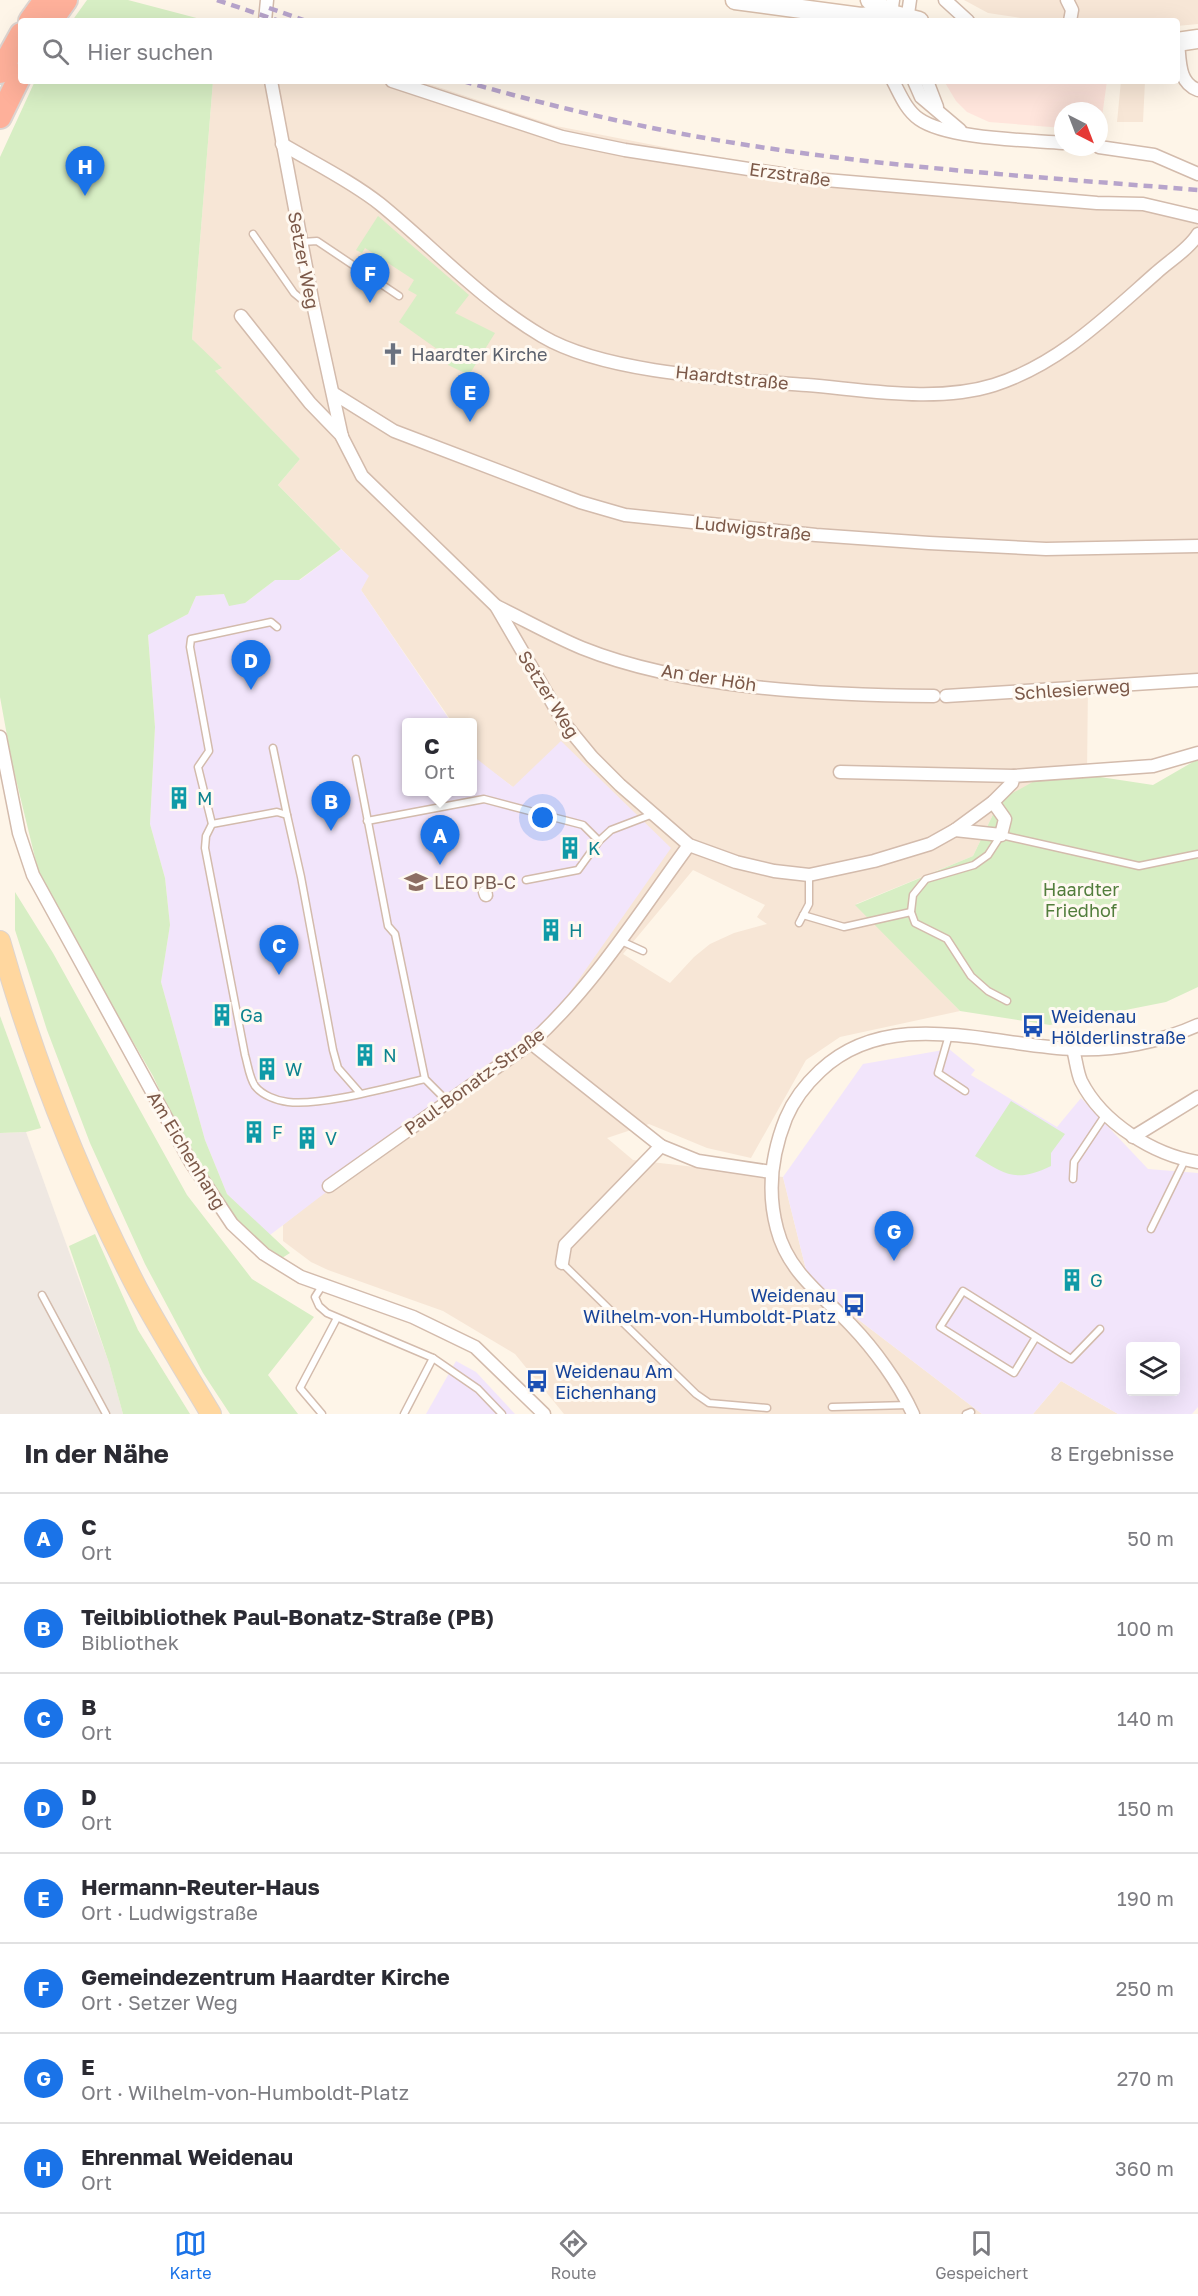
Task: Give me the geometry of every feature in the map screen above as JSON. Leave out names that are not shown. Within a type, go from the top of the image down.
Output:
[{"type":"highway","points":[[40,11],[66,0]]},
{"type":"highway","points":[[0,72],[18,39]]},
{"type":"highway","points":[[0,117],[18,80]]},
{"type":"main road","points":[[735,0],[861,17],[903,14]]},
{"type":"main road","points":[[870,0],[903,14]]},
{"type":"main road","points":[[1180,42],[1198,39]]},
{"type":"main road","points":[[0,941],[36,1056],[95,1201],[138,1289],[211,1414]]},
{"type":"street","points":[[265,18],[267,0]]},
{"type":"street","points":[[945,0],[965,18]]},
{"type":"street","points":[[1180,63],[1181,73],[1189,86],[1198,90]]},
{"type":"street","name":"Setzer Weg","points":[[272,84],[314,311],[342,437],[362,476],[496,606],[564,723],[592,757],[653,814],[689,845],[736,862],[774,871],[809,874],[874,861],[930,844],[955,830],[993,802],[1012,783],[1014,776]]},
{"type":"street","name":"Erzstraße","points":[[401,84],[562,137],[626,150],[814,179],[1097,203],[1143,204],[1198,217]]},
{"type":"street","points":[[894,84],[903,101],[918,118],[937,128],[996,137],[1054,142]]},
{"type":"street","points":[[915,84],[921,98],[963,132]]},
{"type":"street","points":[[928,84],[942,116]]},
{"type":"street","name":"Haardtstraße","points":[[282,144],[378,202],[487,298],[543,337],[578,353],[616,363],[715,378],[896,393],[951,392],[992,386],[1054,359],[1092,329],[1198,234]]},
{"type":"street","points":[[1108,148],[1154,155],[1198,174]]},
{"type":"street","name":"Setzer Weg","points":[[241,316],[310,403],[342,437]]},
{"type":"street","name":"Ludwigstraße","points":[[333,393],[394,431],[580,501],[625,515],[816,535],[929,543],[1047,549],[1198,546]]},
{"type":"street","name":"An der Höh","points":[[496,606],[582,648],[635,665],[712,680],[842,695],[940,696]]},
{"type":"street","name":"Schlesierweg","points":[[940,696],[1198,681]]},
{"type":"street","name":"Am Eichenhang","points":[[0,737],[19,833],[33,875],[190,1161],[232,1224],[264,1254],[302,1277],[413,1317],[475,1347],[544,1414]]},
{"type":"street","points":[[840,772],[1014,776],[1153,766],[1198,753]]},
{"type":"street","points":[[955,830],[1001,835],[1005,819],[993,802]]},
{"type":"street","name":"Paul-Bonatz-Straße","points":[[329,1186],[531,1043],[578,995],[689,845]]},
{"type":"street","points":[[911,1410],[852,1327],[798,1274],[777,1229],[771,1172],[775,1149],[788,1112],[799,1092],[827,1065],[870,1041],[903,1035],[949,1034],[1073,1049],[1109,1048],[1162,1038],[1198,1025]]},
{"type":"street","points":[[531,1043],[661,1146],[698,1161],[771,1172]]},
{"type":"street","points":[[1073,1049],[1080,1080],[1107,1114],[1133,1137],[1165,1153],[1192,1161]]},
{"type":"street","points":[[1133,1137],[1198,1097]]},
{"type":"street","points":[[562,1263],[565,1245],[661,1146]]},
{"type":"lane","points":[[253,234],[294,293],[314,311]]},
{"type":"lane","points":[[301,242],[317,241],[399,296]]},
{"type":"lane","points":[[277,627],[271,622],[192,639],[190,647],[209,751],[198,767],[212,824],[206,836],[205,848],[245,1055],[256,1086],[264,1094],[287,1102],[359,1092],[425,1079]]},
{"type":"lane","points":[[273,748],[301,877],[333,1050],[338,1068],[359,1092]]},
{"type":"lane","points":[[356,759],[388,926],[395,934],[425,1079],[447,1101]]},
{"type":"lane","points":[[367,821],[484,799],[583,825],[599,841]]},
{"type":"lane","points":[[212,824],[277,812],[286,815]]},
{"type":"lane","points":[[526,880],[578,870],[599,841],[611,830],[653,814]]},
{"type":"lane","points":[[1008,1001],[987,991],[971,976],[946,939],[915,923],[911,912],[913,895],[926,879],[974,865],[988,855],[1001,835],[1139,866],[1198,854]]},
{"type":"lane","points":[[799,923],[809,904],[809,874]]},
{"type":"lane","points":[[803,915],[844,927],[911,912]]},
{"type":"lane","points":[[619,940],[643,951]]},
{"type":"lane","points":[[949,1034],[938,1073],[965,1091]]},
{"type":"lane","points":[[1072,1179],[1074,1162],[1107,1114]]},
{"type":"lane","points":[[1151,1229],[1192,1161]]},
{"type":"lane","points":[[562,1263],[709,1403],[767,1408]]},
{"type":"lane","points":[[322,1286],[315,1298],[319,1306],[337,1318],[433,1358],[478,1389],[502,1414]]},
{"type":"lane","points":[[1036,1337],[1014,1373],[940,1327],[963,1291],[1071,1359],[1100,1329]]},
{"type":"lane","points":[[42,1295],[106,1414]]},
{"type":"lane","points":[[322,1414],[300,1388],[337,1318]]},
{"type":"lane","points":[[404,1414],[433,1358]]},
{"type":"lane","points":[[832,1407],[911,1410]]},
{"type":"shaded area","points":[[964,0],[1198,0],[1198,24],[1180,26],[1180,18],[1020,18],[988,13]]},
{"type":"shaded area","points":[[213,84],[429,84],[556,126],[777,169],[1138,200],[1198,223],[1198,677],[1088,683],[1087,775],[1000,800],[973,856],[856,904],[960,1011],[840,1037],[806,1060],[751,1158],[707,1148],[649,1124],[607,1138],[633,1160],[783,1177],[809,1282],[982,1414],[564,1414],[515,1354],[443,1311],[328,1270],[311,1262],[283,1241],[283,1225],[328,1189],[513,787],[477,760],[477,718],[449,718],[361,590],[368,576],[278,485],[300,459],[214,371],[221,369],[192,339]],"holes":[[[693,870],[765,905],[757,917],[767,924],[734,933],[710,944],[694,957],[670,983],[623,954]]]},
{"type":"shaded area","points":[[946,84],[1107,84],[1104,102],[1054,102],[1054,127],[989,122],[967,112],[956,101]]},
{"type":"shaded area","points":[[1121,84],[1145,84],[1143,122],[1117,122]]},
{"type":"shaded area","points":[[341,549],[369,576],[361,590],[448,718],[402,718],[402,796],[477,796],[477,759],[513,787],[561,741],[671,848],[549,1022],[270,1235],[227,1194],[205,1140],[161,982],[170,925],[165,878],[150,824],[155,727],[148,634],[188,614],[196,596],[224,594],[245,603],[275,580],[300,580]]},
{"type":"shaded area","points":[[949,1049],[975,1070],[971,1075],[1057,1127],[1081,1098],[1148,1169],[1198,1173],[1198,1407],[1192,1414],[1118,1414],[1061,1381],[1033,1414],[982,1414],[809,1282],[783,1177],[863,1064]]},
{"type":"shaded area","points":[[26,1132],[109,1363],[123,1414],[0,1414],[0,1133]]},
{"type":"shaded area","points":[[456,1361],[476,1372],[515,1414],[426,1414]]},
{"type":"shaded area","points":[[1061,1381],[1118,1414],[1033,1414]]},
{"type":"green space","points":[[87,0],[128,0],[197,18],[74,18]]},
{"type":"green space","points":[[34,84],[213,84],[192,339],[222,368],[215,371],[300,459],[278,485],[341,549],[299,580],[275,580],[245,603],[229,606],[224,594],[196,596],[188,614],[148,635],[155,727],[150,824],[165,878],[170,925],[161,982],[205,1140],[227,1194],[290,1253],[282,1258],[260,1242],[228,1210],[186,1148],[153,1076],[86,961],[38,870],[12,763],[0,697],[0,157]]},
{"type":"green space","points":[[378,216],[469,295],[455,313],[495,333],[469,375],[448,365],[451,359],[399,322],[417,295],[408,290],[414,280],[365,248],[362,253],[356,250]]},
{"type":"green space","name":"Haardter Friedhof","points":[[1198,759],[1198,987],[1166,1002],[1050,1025],[960,1011],[855,905],[973,856],[1000,800],[1040,778],[1087,775],[1153,785]]},
{"type":"green space","points":[[15,892],[53,953],[187,1195],[252,1279],[314,1317],[268,1375],[298,1414],[230,1414],[203,1373],[145,1264],[90,1143],[47,1030],[15,930]]},
{"type":"green space","points":[[0,1016],[41,1128],[26,1132],[0,1133]]},
{"type":"green space","points":[[1011,1101],[1065,1134],[1051,1153],[1051,1166],[1029,1174],[1011,1175],[975,1156]]},
{"type":"green space","points":[[95,1234],[138,1330],[190,1414],[123,1414],[109,1363],[69,1246]]},
{"type":"railway","points":[[217,0],[270,18]]},
{"type":"railway","points":[[269,8],[297,18]]},
{"type":"railway","points":[[474,84],[610,119],[814,155],[1033,177],[1198,190]]},
{"type":"place","name":"Ehrenmal Weidenau","points":[[85,196]]},
{"type":"place","name":"Gemeindezentrum Haardter Kirche","points":[[370,303]]},
{"type":"place","name":"Haardter Kirche","points":[[393,354]]},
{"type":"place","name":"Hermann-Reuter-Haus","points":[[470,422]]},
{"type":"place","name":"D","points":[[251,690]]},
{"type":"place","name":"M","points":[[179,798]]},
{"type":"place","name":"Teilbibliothek Paul-Bonatz-Straße (PB)","points":[[331,831]]},
{"type":"place","name":"K","points":[[570,848]]},
{"type":"place","name":"C","points":[[440,865]]},
{"type":"place","name":"LEO PB-C","points":[[416,882]]},
{"type":"place","name":"H","points":[[551,930]]},
{"type":"place","name":"B","points":[[279,975]]},
{"type":"place","name":"Ga","points":[[222,1015]]},
{"type":"place","name":"Weidenau Hölderlinstraße","points":[[1033,1026]]},
{"type":"place","name":"N","points":[[365,1055]]},
{"type":"place","name":"W","points":[[267,1069]]},
{"type":"place","name":"F","points":[[254,1132]]},
{"type":"place","name":"V","points":[[307,1138]]},
{"type":"place","name":"E","points":[[894,1261]]},
{"type":"place","name":"G","points":[[1072,1280]]},
{"type":"place","name":"Weidenau Wilhelm-von-Humboldt-Platz","points":[[854,1305]]},
{"type":"place","name":"Weidenau Am Eichenhang","points":[[537,1381]]}]
